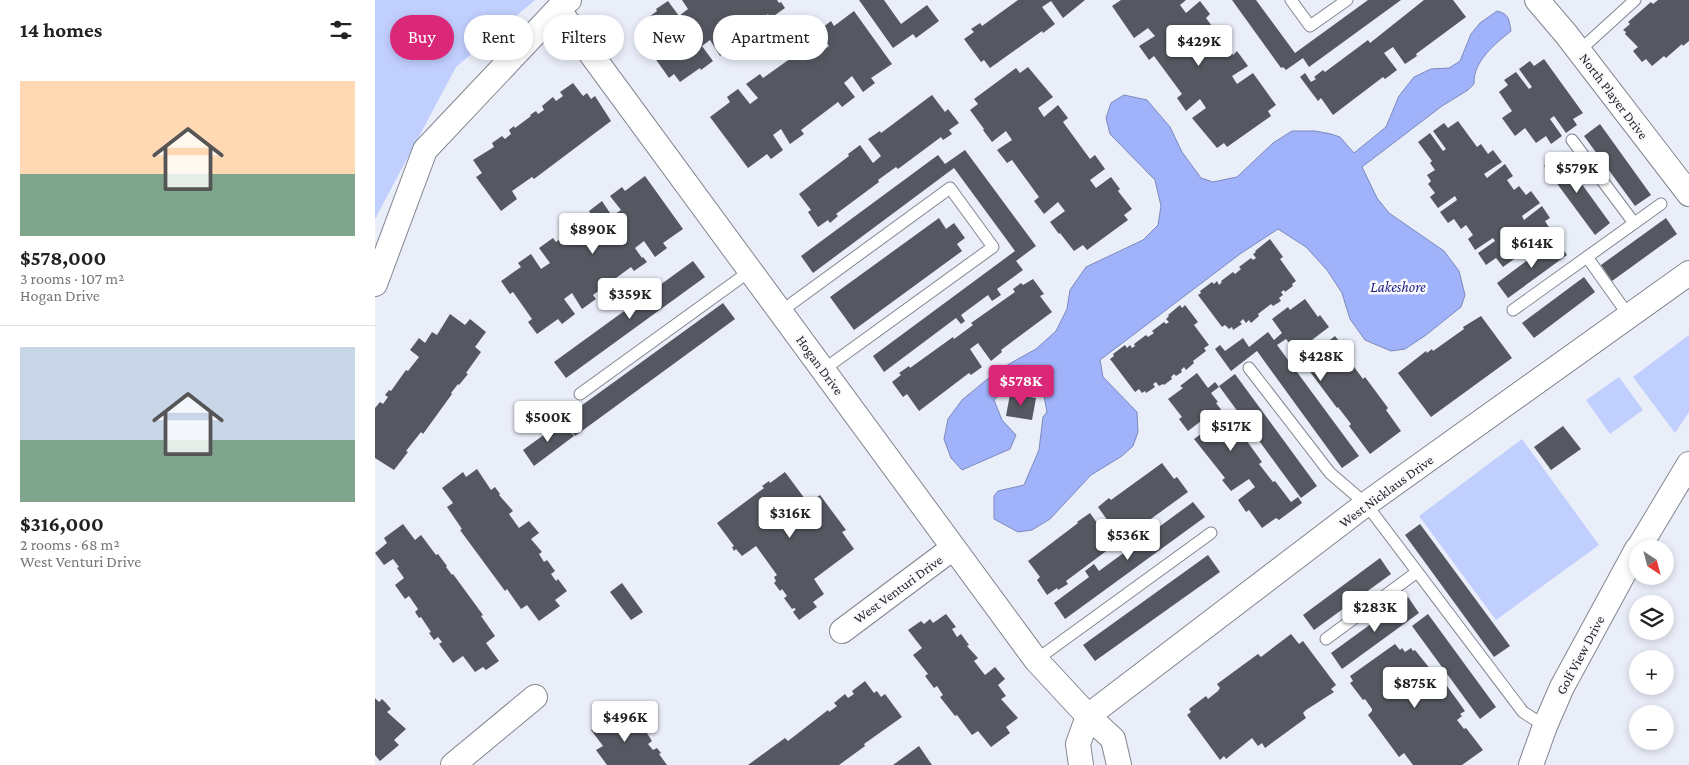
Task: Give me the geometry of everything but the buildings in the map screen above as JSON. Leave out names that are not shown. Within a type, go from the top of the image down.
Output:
[{"type":"street","name":"North Player Drive","points":[[1537,0],[1579,51],[1689,194]]},
{"type":"street","name":"Hogan Drive","points":[[563,4],[780,312],[1036,660],[1113,739],[1119,765]]},
{"type":"street","points":[[375,284],[425,150],[563,4]]},
{"type":"street","name":"West Nicklaus Drive","points":[[1089,716],[1367,504],[1689,273]]},
{"type":"street","name":"Golf View Drive","points":[[1643,540],[1689,464]]},
{"type":"street","name":"West Venturi Drive","points":[[842,630],[953,548]]},
{"type":"street","name":"Golf View Drive","points":[[1531,765],[1562,687],[1629,565]]},
{"type":"street","points":[[453,765],[535,697]]},
{"type":"street","points":[[1081,765],[1078,744],[1089,716]]},
{"type":"lane","points":[[1291,0],[1310,26],[1347,0]]},
{"type":"lane","points":[[1579,51],[1635,0]]},
{"type":"lane","points":[[1572,140],[1634,223]]},
{"type":"lane","points":[[780,312],[950,188],[993,247],[823,370]]},
{"type":"lane","points":[[1513,310],[1661,204]]},
{"type":"lane","points":[[1587,257],[1629,316]]},
{"type":"lane","points":[[580,394],[750,270]]},
{"type":"lane","points":[[1249,368],[1331,473],[1367,504],[1523,712],[1545,726]]},
{"type":"lane","points":[[1036,660],[1211,533]]},
{"type":"lane","points":[[1326,639],[1417,572]]},
{"type":"shaded area","points":[[375,0],[535,0],[517,15],[464,15],[464,60],[456,67],[375,219]]},
{"type":"shaded area","points":[[1689,335],[1689,412],[1675,433],[1633,377]]},
{"type":"shaded area","points":[[1619,377],[1643,410],[1610,434],[1586,400]]},
{"type":"shaded area","points":[[1522,439],[1599,545],[1496,620],[1419,516]]},
{"type":"water","name":"Lakeshore","points":[[1497,11],[1508,18],[1511,31],[1492,47],[1481,61],[1477,68],[1474,84],[1362,167],[1377,198],[1389,213],[1444,251],[1459,271],[1465,295],[1461,307],[1405,349],[1391,351],[1365,340],[1350,319],[1342,293],[1327,270],[1306,247],[1278,229],[1240,254],[1100,360],[1103,377],[1137,412],[1138,432],[1133,446],[1122,456],[1091,475],[1050,519],[1032,530],[1018,532],[994,519],[994,496],[998,491],[1024,485],[1039,450],[1043,417],[1047,412],[1043,391],[1010,385],[994,400],[1002,420],[1016,435],[1010,449],[962,470],[951,458],[944,439],[948,419],[962,400],[985,381],[1009,364],[1036,349],[1056,331],[1067,309],[1070,290],[1086,267],[1143,240],[1158,225],[1161,206],[1155,180],[1110,134],[1106,118],[1111,103],[1124,95],[1147,100],[1170,127],[1182,152],[1201,178],[1213,182],[1237,177],[1273,143],[1292,131],[1315,131],[1340,137],[1354,153],[1386,127],[1399,96],[1414,77],[1431,69],[1449,68],[1460,61],[1471,34],[1480,23]]}]
